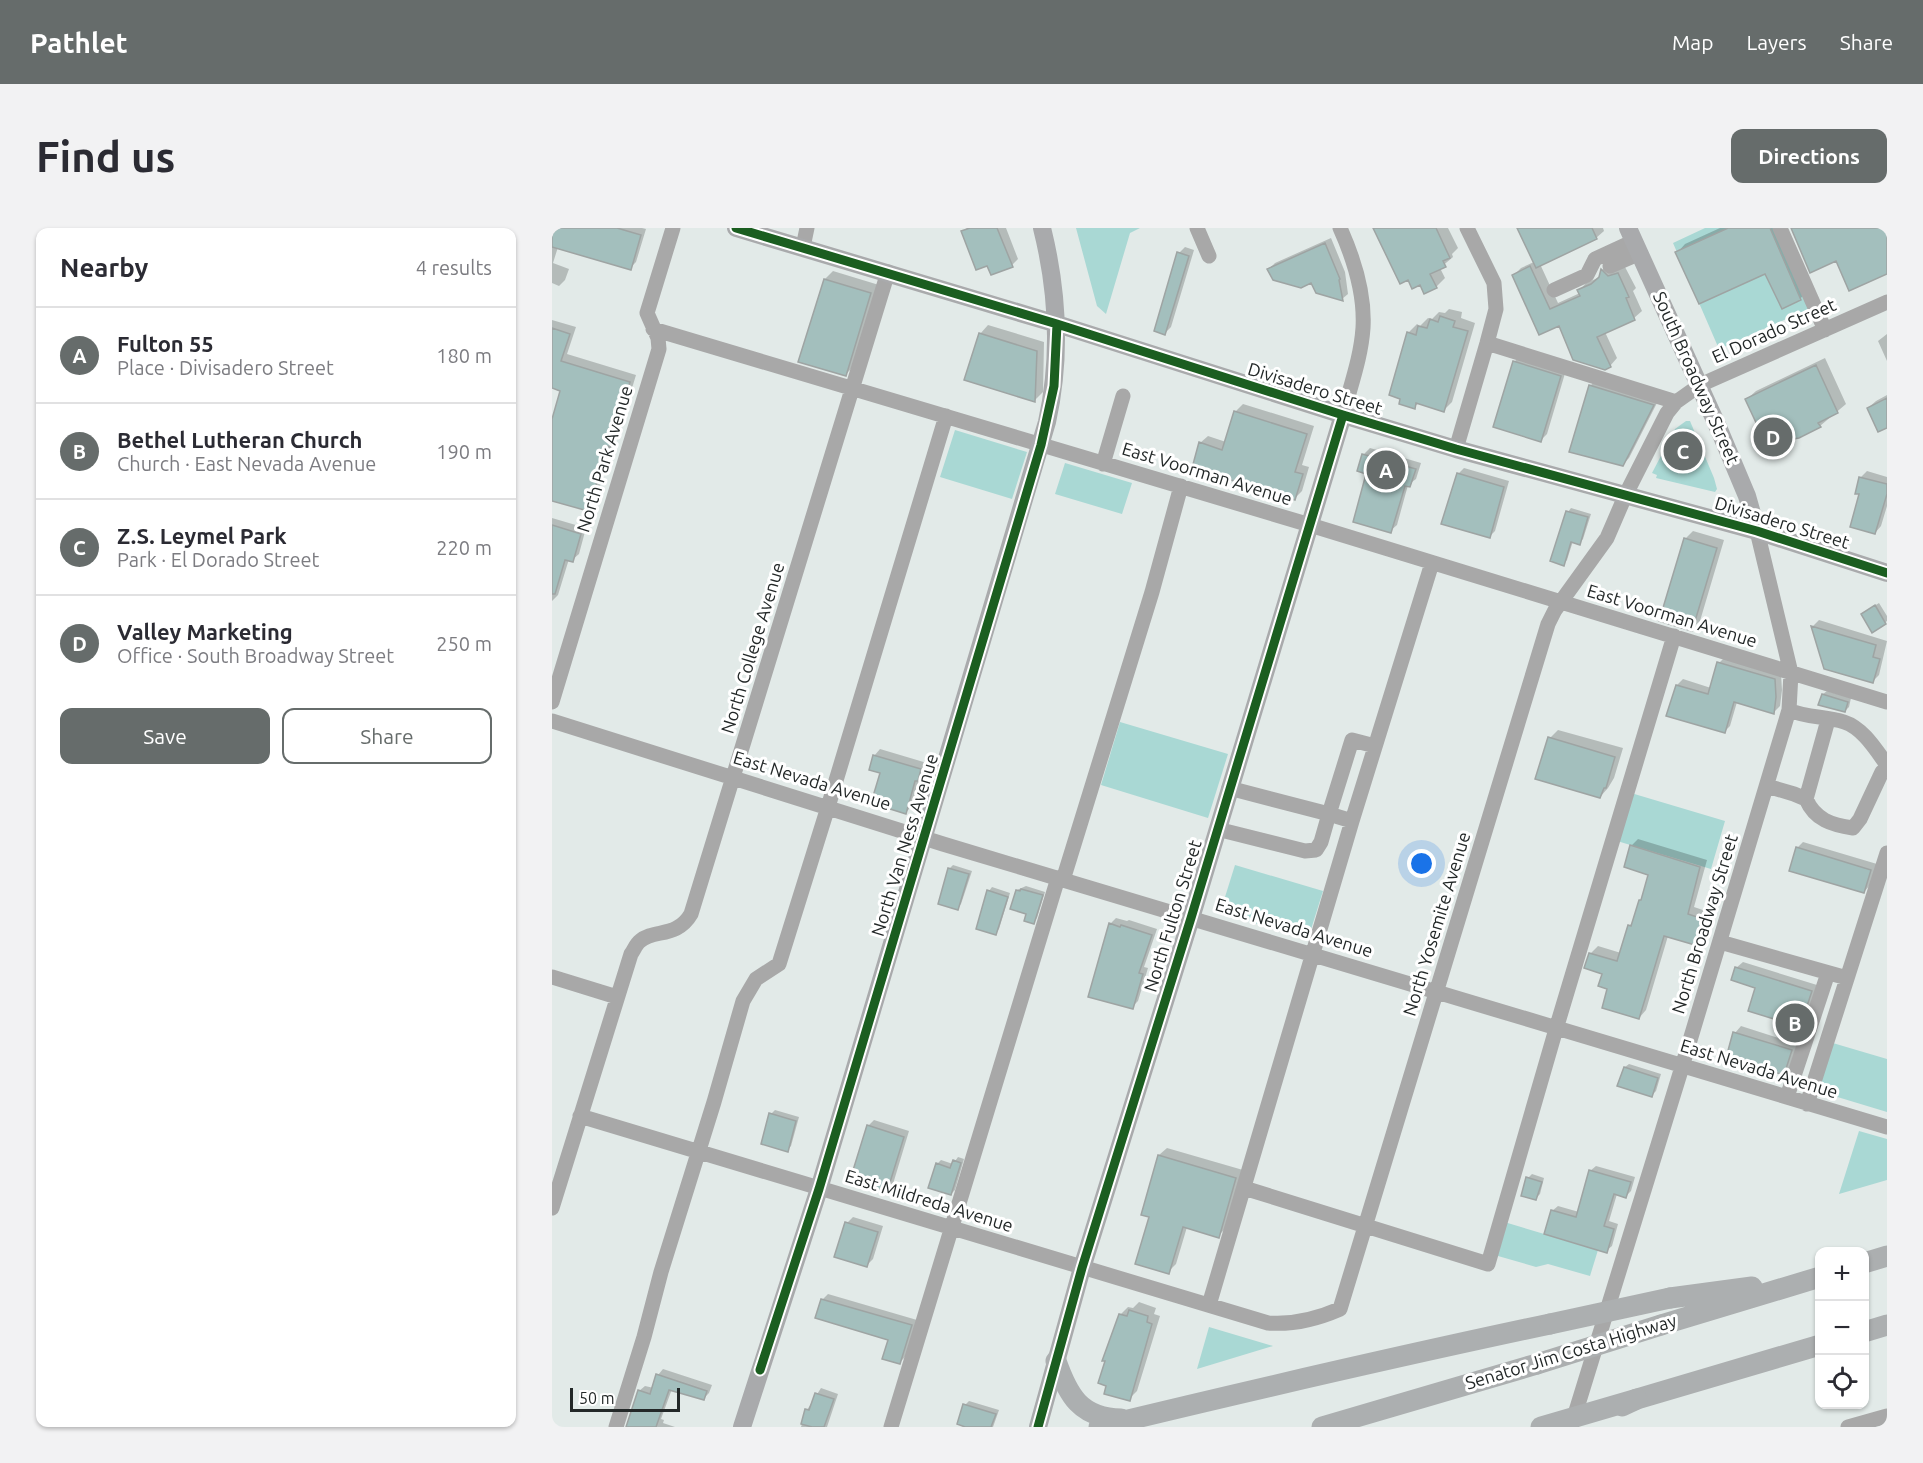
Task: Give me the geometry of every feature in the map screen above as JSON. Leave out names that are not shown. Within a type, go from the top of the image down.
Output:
[{"type":"highway","points":[[1869,1261],[1887,1256]]},
{"type":"highway","points":[[1099,1427],[1250,1390],[1670,1298],[1815,1277]]},
{"type":"highway","name":"Senator Jim Costa Highway","points":[[1322,1427],[1537,1364],[1815,1278]]},
{"type":"highway","points":[[1869,1330],[1887,1325]]},
{"type":"highway","points":[[1541,1427],[1815,1346]]},
{"type":"highway","points":[[1056,1361],[1065,1385],[1074,1400],[1098,1414],[1117,1419],[1134,1418]]},
{"type":"highway","points":[[1573,1427],[1637,1399]]},
{"type":"main road","name":"Divisadero Street","points":[[736,228],[888,272],[1456,449],[1757,531],[1887,573]]},
{"type":"main road","name":"North Van Ness Avenue","points":[[742,1427],[819,1188],[1041,444],[1054,386],[1057,324],[1049,260],[1042,228]]},
{"type":"main road","name":"South Broadway Street","points":[[1634,241],[1700,385],[1747,496],[1757,531]]},
{"type":"main road","name":"North Fulton Street","points":[[1038,1427],[1082,1268],[1191,918],[1343,415]]},
{"type":"street","name":"North Park Avenue","points":[[552,702],[658,349],[658,338],[647,316],[647,309],[673,228]]},
{"type":"street","points":[[803,248],[807,228]]},
{"type":"street","points":[[1197,228],[1209,256]]},
{"type":"street","points":[[1340,228],[1356,272],[1363,318],[1359,353],[1343,415]]},
{"type":"street","points":[[1456,449],[1488,344],[1496,309],[1494,283],[1467,228]]},
{"type":"street","points":[[1780,228],[1825,330]]},
{"type":"street","points":[[1599,271],[1595,259],[1634,241]]},
{"type":"street","points":[[1554,290],[1599,271],[1634,241]]},
{"type":"street","name":"North College Avenue","points":[[552,1208],[631,954],[641,940],[674,930],[687,922],[691,914],[888,272]]},
{"type":"street","name":"El Dorado Street","points":[[1626,494],[1659,427],[1676,402],[1700,385],[1887,302]]},
{"type":"street","name":"East Voorman Avenue","points":[[653,329],[1181,486],[1887,702]]},
{"type":"street","points":[[1488,344],[1676,402]]},
{"type":"street","points":[[1103,464],[1123,396]]},
{"type":"street","points":[[616,1427],[743,1002],[756,979],[779,964],[946,416]]},
{"type":"street","points":[[891,1427],[1152,592],[1181,486]]},
{"type":"street","name":"North Yosemite Avenue","points":[[1268,1323],[1287,1324],[1324,1316],[1340,1308],[1548,624],[1560,602],[1607,538],[1626,494]]},
{"type":"street","name":"North Broadway Street","points":[[1573,1427],[1789,710],[1791,672],[1757,531]]},
{"type":"street","points":[[1209,1305],[1375,746],[1432,563]]},
{"type":"street","points":[[1244,1188],[1488,1264],[1674,636]]},
{"type":"street","points":[[1789,710],[1798,714],[1845,722],[1867,738],[1887,767],[1882,772],[1860,819],[1852,828],[1826,822],[1810,808],[1806,799],[1828,720]]},
{"type":"street","name":"East Nevada Avenue","points":[[552,721],[925,838],[1887,1127]]},
{"type":"street","points":[[1217,829],[1305,851],[1316,850],[1321,842],[1352,740],[1375,746]]},
{"type":"street","points":[[1767,786],[1806,799]]},
{"type":"street","points":[[1229,788],[1353,821]]},
{"type":"street","points":[[1807,1104],[1887,853]]},
{"type":"street","points":[[1720,942],[1847,978]]},
{"type":"street","points":[[1787,1098],[1828,973]]},
{"type":"street","points":[[552,977],[617,997]]},
{"type":"street","name":"East Mildreda Avenue","points":[[580,1116],[1268,1323]]},
{"type":"street","points":[[1848,1427],[1887,1416]]},
{"type":"shaded area","points":[[1076,228],[1140,228],[1130,233],[1106,314],[1097,306]]},
{"type":"shaded area","points":[[1705,228],[1777,228],[1813,307],[1719,349],[1673,243]]},
{"type":"shaded area","points":[[1686,421],[1690,421],[1714,478],[1717,489],[1715,492],[1656,478],[1657,475],[1652,473],[1675,429]]},
{"type":"shaded area","points":[[955,430],[1027,452],[1012,499],[940,477]]},
{"type":"shaded area","points":[[1065,463],[1132,483],[1122,514],[1055,494]]},
{"type":"shaded area","points":[[1120,722],[1228,754],[1208,818],[1101,785]]},
{"type":"shaded area","points":[[1631,793],[1725,821],[1711,869],[1617,841]]},
{"type":"shaded area","points":[[1235,865],[1323,891],[1308,939],[1220,913]]},
{"type":"shaded area","points":[[1826,1041],[1887,1059],[1887,1112],[1811,1089]]},
{"type":"shaded area","points":[[1859,1131],[1887,1139],[1887,1180],[1839,1194]]},
{"type":"shaded area","points":[[1501,1221],[1598,1250],[1590,1276],[1548,1264],[1536,1267],[1491,1254]]},
{"type":"shaded area","points":[[1209,1327],[1273,1346],[1197,1369]]},
{"type":"building","points":[[552,228],[617,228],[641,235],[631,270],[552,247]]},
{"type":"building","points":[[970,228],[997,228],[1013,267],[991,275],[987,266],[976,270],[961,231]]},
{"type":"building","points":[[1373,228],[1436,228],[1450,258],[1443,261],[1446,267],[1430,274],[1437,288],[1424,294],[1420,285],[1412,289],[1408,280],[1400,284]]},
{"type":"building","points":[[1517,228],[1592,228],[1597,239],[1536,268]]},
{"type":"building","points":[[1728,228],[1770,228],[1801,300],[1782,309],[1765,274],[1699,304],[1675,252]]},
{"type":"building","points":[[1791,228],[1887,228],[1887,274],[1849,291],[1836,261],[1810,273]]},
{"type":"building","points":[[1325,243],[1340,279],[1343,301],[1316,293],[1311,283],[1301,288],[1273,280],[1267,269]]},
{"type":"building","points":[[1177,252],[1189,256],[1165,335],[1154,331]]},
{"type":"building","points":[[1530,266],[1550,309],[1580,296],[1577,290],[1591,284],[1599,277],[1601,269],[1608,276],[1618,273],[1629,297],[1626,298],[1635,320],[1597,337],[1611,367],[1605,370],[1573,360],[1559,326],[1539,335],[1512,275]]},
{"type":"building","points":[[824,279],[871,293],[846,376],[798,362]]},
{"type":"building","points":[[1440,316],[1455,321],[1453,327],[1468,331],[1444,412],[1416,403],[1415,409],[1399,404],[1400,399],[1389,395],[1407,332],[1416,335],[1418,326],[1427,328],[1430,319],[1438,322]]},
{"type":"building","points":[[552,328],[570,334],[561,361],[630,382],[588,511],[552,501],[552,419],[560,391],[552,388]]},
{"type":"building","points":[[979,333],[1037,351],[1035,402],[964,380]]},
{"type":"building","points":[[1513,361],[1561,376],[1541,442],[1493,427]]},
{"type":"building","points":[[1816,365],[1838,413],[1818,423],[1821,427],[1799,438],[1766,444],[1745,399]]},
{"type":"building","points":[[1589,385],[1654,405],[1623,466],[1569,452]]},
{"type":"building","points":[[1887,398],[1887,428],[1878,432],[1867,408]]},
{"type":"building","points":[[1234,411],[1307,434],[1295,472],[1303,474],[1295,500],[1192,468],[1199,442],[1222,450]]},
{"type":"building","points":[[1362,454],[1416,469],[1410,487],[1405,486],[1391,533],[1353,522],[1366,474],[1357,471]]},
{"type":"building","points":[[1457,473],[1504,487],[1490,538],[1441,524]]},
{"type":"building","points":[[1859,477],[1887,484],[1887,494],[1875,534],[1850,527],[1859,494],[1855,494]]},
{"type":"building","points":[[1566,511],[1588,517],[1580,545],[1571,542],[1564,566],[1550,561]]},
{"type":"building","points":[[552,525],[581,534],[573,562],[565,560],[555,594],[552,594]]},
{"type":"building","points":[[1684,538],[1717,548],[1692,631],[1659,621]]},
{"type":"building","points":[[1875,605],[1886,624],[1872,633],[1861,614]]},
{"type":"building","points":[[1811,626],[1876,645],[1873,657],[1880,659],[1873,683],[1824,669]]},
{"type":"building","points":[[1717,662],[1775,679],[1774,714],[1734,702],[1725,733],[1666,716],[1676,685],[1708,694]]},
{"type":"building","points":[[1822,694],[1848,702],[1845,712],[1818,705]]},
{"type":"building","points":[[1548,737],[1615,757],[1606,788],[1600,798],[1535,779]]},
{"type":"building","points":[[873,755],[921,769],[918,781],[915,781],[906,814],[871,803],[880,773],[869,770]]},
{"type":"building","points":[[1630,845],[1700,867],[1688,914],[1703,919],[1695,945],[1664,936],[1639,1019],[1602,1008],[1607,989],[1598,986],[1602,974],[1584,968],[1589,953],[1617,961],[1628,925],[1631,926],[1639,900],[1641,900],[1648,875],[1624,867]]},
{"type":"building","points":[[1796,847],[1871,870],[1864,893],[1789,871]]},
{"type":"building","points":[[948,868],[969,874],[958,910],[938,904]]},
{"type":"building","points":[[1021,889],[1043,895],[1034,924],[1024,921],[1026,914],[1010,909],[1016,890]]},
{"type":"building","points":[[987,890],[1008,897],[996,935],[976,929]]},
{"type":"building","points":[[1109,923],[1152,935],[1139,973],[1143,974],[1133,1009],[1088,997]]},
{"type":"building","points":[[1735,967],[1812,991],[1800,1027],[1748,1011],[1755,988],[1731,980]]},
{"type":"building","points":[[1733,1032],[1792,1050],[1784,1075],[1726,1058]]},
{"type":"building","points":[[1624,1067],[1658,1078],[1652,1097],[1617,1086]]},
{"type":"building","points":[[769,1113],[796,1121],[788,1152],[761,1144]]},
{"type":"building","points":[[867,1125],[904,1137],[887,1192],[850,1180]]},
{"type":"building","points":[[1158,1155],[1236,1178],[1219,1238],[1183,1227],[1169,1274],[1135,1264],[1149,1217],[1141,1215]]},
{"type":"building","points":[[953,1160],[961,1163],[951,1195],[928,1188],[936,1163],[950,1168]]},
{"type":"building","points":[[1589,1170],[1631,1182],[1626,1198],[1614,1194],[1604,1226],[1614,1229],[1607,1253],[1544,1234],[1551,1210],[1576,1217]]},
{"type":"building","points":[[1526,1177],[1542,1182],[1536,1200],[1521,1196]]},
{"type":"building","points":[[845,1222],[878,1232],[867,1267],[834,1257]]},
{"type":"building","points":[[821,1299],[912,1325],[900,1364],[882,1359],[888,1340],[815,1318]]},
{"type":"building","points":[[1129,1310],[1148,1316],[1147,1322],[1152,1324],[1130,1401],[1104,1394],[1106,1386],[1098,1383],[1105,1361],[1102,1361],[1119,1314],[1127,1316]]},
{"type":"building","points":[[656,1374],[707,1391],[704,1400],[669,1390],[656,1427],[626,1427],[638,1390],[650,1394]]},
{"type":"building","points":[[815,1393],[834,1399],[824,1427],[801,1424],[805,1409],[809,1410]]},
{"type":"building","points":[[963,1404],[996,1414],[991,1427],[965,1427],[957,1424]]},
{"type":"cycle path","points":[[736,228],[1057,324],[1456,449],[1757,531],[1887,573]]},
{"type":"cycle path","points":[[760,1370],[819,1189],[1041,445],[1054,386],[1057,324]]},
{"type":"cycle path","points":[[1038,1427],[1082,1268],[1191,918],[1343,415]]},
{"type":"place","name":"Valley Marketing","points":[[1773,437]]},
{"type":"place","name":"Z.S. Leymel Park","points":[[1683,451]]},
{"type":"place","name":"Fulton 55","points":[[1386,470]]},
{"type":"place","name":"Bethel Lutheran Church","points":[[1795,1023]]}]
